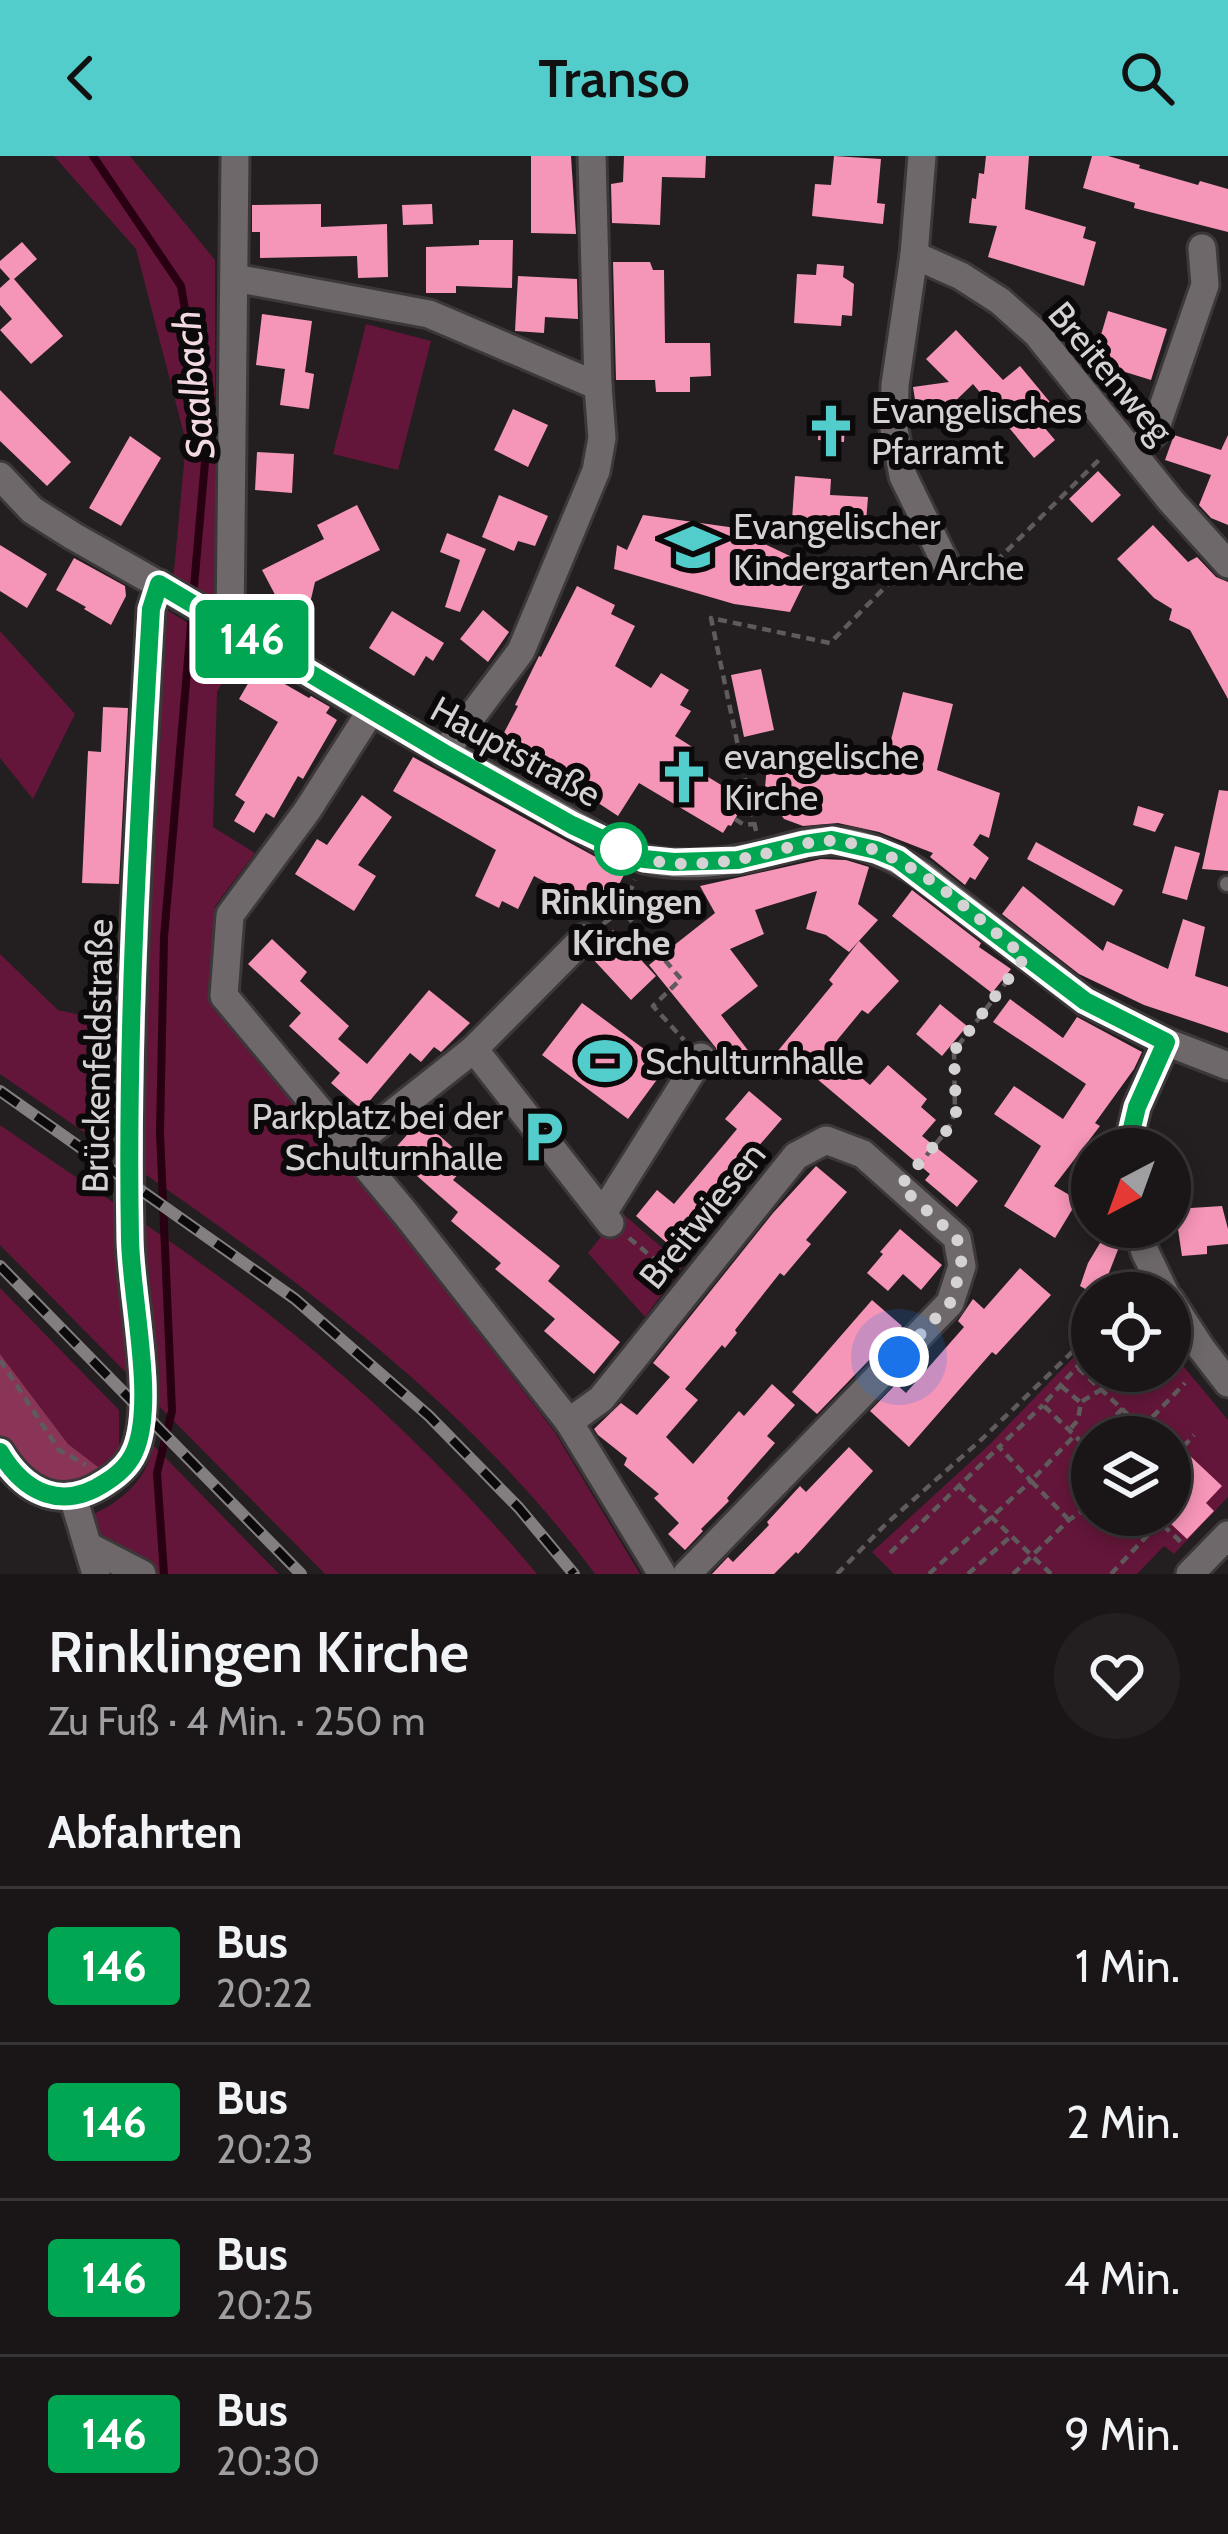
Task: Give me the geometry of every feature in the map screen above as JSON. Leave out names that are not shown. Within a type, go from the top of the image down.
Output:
[{"type":"street","points":[[225,622],[235,156]]},
{"type":"street","points":[[444,753],[521,651],[596,471],[602,438],[592,156]]},
{"type":"street","points":[[922,156],[893,429],[903,476],[945,562]]},
{"type":"street","points":[[1127,445],[1154,433],[1205,285],[1202,248]]},
{"type":"street","name":"Breitenweg","points":[[914,255],[962,277],[1025,323],[1069,370],[1172,501],[1225,554]]},
{"type":"street","points":[[235,278],[429,314],[598,386]]},
{"type":"street","name":"Hauptstraße","points":[[0,476],[32,510],[371,712],[572,825],[644,859],[674,862],[738,860],[832,840],[876,850],[898,859],[1085,1001],[1166,1042],[1228,1066]]},
{"type":"street","name":"Brückenfeldstraße","points":[[109,1481],[137,1446],[144,1408],[130,1243],[134,951],[151,609],[166,588]]},
{"type":"street","points":[[371,712],[307,811],[230,915],[224,996],[405,1213],[569,1422],[662,1574]]},
{"type":"street","points":[[349,1148],[474,1049],[584,938]]},
{"type":"street","points":[[1132,1128],[1166,1042]]},
{"type":"street","points":[[474,1049],[607,1218],[700,1057]]},
{"type":"street","name":"Breitwiesen","points":[[569,1422],[601,1399],[796,1156],[826,1140],[863,1154],[957,1238],[962,1266],[950,1303],[687,1574]]},
{"type":"street","points":[[1191,1333],[1228,1383]]},
{"type":"street","points":[[0,1452],[23,1481],[52,1497],[73,1497],[109,1481]]},
{"type":"street","points":[[73,1497],[96,1574]]},
{"type":"street","points":[[1188,1560],[1228,1535]]},
{"type":"street","points":[[88,1546],[139,1572]]},
{"type":"path","points":[[764,854],[711,618],[830,643],[901,571],[945,562],[972,585],[1127,445]]},
{"type":"path","points":[[735,819],[754,824]]},
{"type":"path","points":[[584,938],[622,910],[681,979],[653,1006],[700,1057]]},
{"type":"path","points":[[900,1186],[956,1113],[954,1051],[1025,957]]},
{"type":"path","points":[[607,1218],[688,1291]]},
{"type":"path","points":[[837,1574],[1071,1354]]},
{"type":"path","points":[[0,1360],[59,1450],[109,1481]]},
{"type":"path","points":[[890,1553],[1071,1375]]},
{"type":"path","points":[[1061,1386],[1081,1402]]},
{"type":"path","points":[[1079,1416],[1081,1402],[1097,1392]]},
{"type":"path","points":[[1105,1392],[1131,1416]]},
{"type":"path","points":[[1153,1416],[1176,1392]]},
{"type":"path","points":[[1043,1405],[1071,1431]]},
{"type":"path","points":[[1116,1416],[1123,1408]]},
{"type":"path","points":[[929,1574],[1031,1481],[1071,1433]]},
{"type":"path","points":[[1191,1439],[1195,1435]]},
{"type":"path","points":[[999,1447],[1070,1520],[1013,1574]]},
{"type":"path","points":[[958,1485],[1051,1574]]},
{"type":"path","points":[[1111,1574],[1147,1536]]},
{"type":"path","points":[[968,1574],[1010,1537]]},
{"type":"shaded area","points":[[54,156],[130,156],[215,260],[215,604],[173,581],[186,442],[136,249]]},
{"type":"shaded area","points":[[366,324],[431,341],[398,470],[333,454]]},
{"type":"shaded area","points":[[167,610],[238,654],[217,692],[213,827],[255,853],[215,906],[209,1003],[394,1223],[554,1431],[640,1574],[595,1574],[534,1498],[394,1362],[240,1241],[0,1074],[0,954],[58,1010],[145,1029]]},
{"type":"shaded area","points":[[0,631],[75,714],[33,799],[0,758]]},
{"type":"shaded area","points":[[0,1125],[209,1269],[311,1348],[413,1440],[537,1574],[325,1574],[0,1245]]},
{"type":"shaded area","points":[[621,1212],[683,1266],[645,1317],[588,1253]]},
{"type":"shaded area","points":[[0,1288],[119,1410],[119,1448],[106,1473],[68,1444],[0,1354]]},
{"type":"shaded area","points":[[0,1354],[68,1444],[106,1473],[58,1489],[35,1477],[0,1439]]},
{"type":"shaded area","points":[[1071,1360],[1071,1392],[1191,1392],[1191,1375],[1228,1420],[1228,1497],[1174,1554],[1164,1546],[1137,1574],[894,1574],[872,1552],[989,1445]]},
{"type":"shaded area","points":[[153,1445],[279,1574],[107,1574],[92,1515],[132,1488],[146,1468]]},
{"type":"building","points":[[531,156],[571,156],[576,234],[531,233]]},
{"type":"building","points":[[624,156],[706,156],[705,178],[662,177],[660,225],[612,223],[611,184],[623,182]]},
{"type":"building","points":[[834,156],[881,159],[877,203],[885,204],[883,224],[812,216],[815,184],[831,185]]},
{"type":"building","points":[[986,156],[1029,156],[1025,209],[1086,227],[1083,238],[1096,242],[1084,286],[988,257],[997,226],[969,223]]},
{"type":"building","points":[[1092,156],[1108,156],[1198,185],[1200,181],[1228,189],[1228,232],[1134,208],[1135,203],[1083,188]]},
{"type":"building","points":[[321,204],[321,227],[387,224],[388,277],[358,278],[357,256],[260,258],[260,232],[252,232],[252,205]]},
{"type":"building","points":[[432,204],[433,224],[403,225],[402,205]]},
{"type":"building","points":[[479,240],[513,240],[512,288],[456,286],[456,293],[426,293],[426,247],[479,245]]},
{"type":"building","points":[[22,242],[37,259],[14,279],[63,336],[31,364],[0,330],[12,319],[0,305],[0,288],[10,279],[0,261]]},
{"type":"building","points":[[613,262],[650,262],[653,270],[664,270],[665,343],[710,343],[711,376],[690,377],[690,392],[656,392],[655,380],[616,380]]},
{"type":"building","points":[[817,264],[844,266],[843,277],[854,284],[852,316],[842,315],[841,326],[794,323],[797,274],[816,275]]},
{"type":"building","points":[[518,276],[577,279],[578,319],[545,317],[544,333],[515,331]]},
{"type":"building","points":[[1108,311],[1167,329],[1151,380],[1093,362]]},
{"type":"building","points":[[262,314],[312,321],[305,372],[314,374],[309,409],[280,405],[285,369],[256,365]]},
{"type":"building","points":[[956,330],[1003,380],[1020,366],[1054,407],[1038,420],[1055,440],[1034,458],[973,384],[949,407],[917,412],[913,387],[949,382],[926,359]]},
{"type":"building","points":[[0,390],[71,462],[47,486],[0,441]]},
{"type":"building","points":[[513,409],[548,425],[528,467],[494,450]]},
{"type":"building","name":"Evangelisches Pfarramt","points":[[819,421],[845,422],[844,442],[818,440]]},
{"type":"building","points":[[1174,435],[1221,450],[1228,435],[1228,525],[1211,518],[1199,505],[1211,475],[1165,460]]},
{"type":"building","points":[[130,436],[161,458],[121,526],[89,508]]},
{"type":"building","points":[[257,452],[294,454],[292,493],[255,490]]},
{"type":"building","points":[[1098,471],[1121,495],[1092,523],[1069,499]]},
{"type":"building","points":[[795,476],[831,479],[830,495],[868,497],[865,535],[835,533],[835,524],[792,520]]},
{"type":"building","points":[[499,495],[548,516],[535,546],[518,541],[514,551],[482,537]]},
{"type":"building","points":[[357,505],[380,550],[315,582],[308,612],[281,606],[262,570],[324,539],[317,525]]},
{"type":"building","name":"Evangelischer Kindergarten Arche","points":[[643,515],[729,527],[809,565],[790,612],[734,604],[614,569],[617,545],[627,550]]},
{"type":"building","points":[[1153,525],[1188,562],[1197,557],[1216,577],[1228,582],[1228,699],[1190,630],[1169,620],[1172,609],[1154,598],[1117,559]]},
{"type":"building","points":[[447,533],[486,549],[460,612],[445,607],[460,560],[440,552]]},
{"type":"building","points":[[0,545],[47,574],[27,608],[0,591]]},
{"type":"building","points":[[74,558],[125,586],[126,596],[111,625],[56,590]]},
{"type":"building","points":[[577,586],[615,605],[611,614],[635,626],[615,666],[651,688],[661,673],[689,690],[680,705],[691,711],[675,736],[694,748],[685,763],[746,800],[723,833],[639,783],[618,816],[551,772],[548,776],[496,748]]},
{"type":"building","points":[[483,610],[509,632],[488,662],[460,639]]},
{"type":"building","points":[[392,611],[444,643],[433,661],[426,656],[414,676],[369,648]]},
{"type":"building","points":[[257,668],[330,707],[326,713],[337,720],[303,779],[298,776],[274,818],[266,813],[254,833],[234,821],[245,802],[235,795],[278,722],[239,699]]},
{"type":"building","points":[[761,669],[774,730],[744,737],[731,675]]},
{"type":"building","points":[[903,692],[953,704],[937,770],[1000,793],[989,838],[980,834],[973,845],[989,858],[975,880],[970,877],[965,885],[930,857],[933,853],[879,832],[838,823],[803,826],[784,819],[778,810],[763,808],[768,756],[883,772]]},
{"type":"building","points":[[103,707],[128,708],[119,884],[82,883],[88,751],[101,752]]},
{"type":"building","points":[[413,757],[625,873],[606,909],[534,876],[518,909],[502,901],[499,908],[475,896],[496,850],[393,791]]},
{"type":"building","points":[[1219,790],[1228,791],[1228,871],[1202,869]]},
{"type":"building","points":[[362,795],[392,817],[358,865],[376,876],[354,911],[295,874],[317,839],[327,845]]},
{"type":"building","points":[[1138,806],[1164,814],[1155,832],[1133,825]]},
{"type":"building","points":[[1036,842],[1123,890],[1114,906],[1027,859]]},
{"type":"building","points":[[1175,846],[1200,853],[1187,900],[1162,893]]},
{"type":"building","points":[[821,859],[869,867],[858,904],[878,920],[849,952],[826,935],[806,929],[817,891],[755,910],[764,934],[730,949],[758,986],[721,1015],[750,1053],[718,1078],[713,1072],[719,1059],[716,1048],[649,965],[715,913],[700,886]]},
{"type":"building","points":[[1023,886],[1103,951],[1107,941],[1168,969],[1183,919],[1205,927],[1195,976],[1228,987],[1228,1033],[1144,1005],[1079,974],[1002,914]]},
{"type":"building","points":[[912,890],[1011,969],[992,993],[892,916]]},
{"type":"building","points":[[613,930],[656,976],[631,1000],[591,957]]},
{"type":"building","points":[[272,939],[307,972],[300,981],[349,1026],[338,1039],[367,1064],[429,990],[470,1023],[441,1052],[434,1047],[421,1062],[410,1053],[362,1110],[331,1083],[340,1073],[289,1026],[301,1013],[248,964]]},
{"type":"building","points":[[859,941],[899,981],[868,1014],[862,1010],[829,1050],[870,1085],[888,1065],[927,1099],[921,1107],[936,1120],[922,1136],[978,1181],[957,1207],[925,1180],[930,1174],[810,1073],[807,1077],[777,1052],[833,984],[829,980]]},
{"type":"building","points":[[1010,999],[1063,1038],[1077,1017],[1142,1052],[1095,1123],[1098,1128],[1071,1128],[1071,1164],[1054,1186],[1071,1196],[1071,1212],[1055,1238],[1004,1206],[1041,1146],[994,1114],[1014,1086],[1063,1119],[1086,1084],[993,1022]]},
{"type":"building","name":"Schulturnhalle","points":[[582,1003],[667,1066],[628,1119],[542,1055]]},
{"type":"building","points":[[940,1004],[967,1026],[942,1056],[916,1034]]},
{"type":"building","points":[[749,1091],[782,1119],[744,1163],[755,1172],[729,1204],[720,1197],[675,1250],[636,1216],[657,1190],[674,1204],[737,1129],[725,1119]]},
{"type":"building","points":[[421,1119],[469,1162],[453,1180],[560,1266],[548,1281],[620,1342],[594,1374],[544,1331],[555,1319],[495,1269],[501,1263],[451,1221],[458,1212],[391,1153]]},
{"type":"building","points":[[816,1166],[847,1192],[806,1240],[811,1244],[784,1276],[780,1273],[725,1348],[722,1345],[685,1389],[698,1400],[666,1437],[693,1464],[739,1411],[744,1416],[772,1384],[795,1405],[767,1436],[775,1443],[685,1550],[668,1534],[679,1523],[654,1498],[659,1494],[624,1465],[627,1458],[594,1429],[621,1403],[637,1415],[670,1377],[653,1363]]},
{"type":"building","points":[[1222,1206],[1228,1244],[1207,1246],[1207,1254],[1182,1256],[1181,1248],[1191,1248],[1191,1208]]},
{"type":"building","points":[[900,1229],[942,1265],[921,1290],[903,1274],[888,1291],[867,1273]]},
{"type":"building","points":[[1097,1248],[1119,1248],[1109,1272],[1085,1272]]},
{"type":"building","points":[[1020,1268],[1051,1295],[996,1355],[992,1352],[909,1447],[870,1411],[896,1384],[906,1393],[964,1327],[958,1321],[973,1299],[984,1309]]},
{"type":"building","points":[[872,1300],[902,1326],[817,1414],[792,1392]]},
{"type":"building","points":[[849,1447],[873,1471],[798,1554],[774,1574],[712,1574],[728,1557],[733,1562],[800,1486],[806,1492]]},
{"type":"building","points":[[1191,1457],[1222,1486],[1206,1503],[1214,1511],[1191,1535]]},
{"type":"waterway","name":"Saalbach","points":[[93,156],[181,286],[207,439],[193,598]]},
{"type":"waterway","name":"Saalbach","points":[[164,1574],[157,1473],[172,1411],[160,1132],[164,937],[192,613]]},
{"type":"railway","points":[[0,1091],[295,1299],[429,1416],[519,1508],[574,1574]]},
{"type":"railway","points":[[0,1266],[301,1574]]},
{"type":"bus line","name":"146","points":[[0,1452],[35,1490],[52,1497],[73,1497],[109,1481],[131,1459],[144,1408],[130,1243],[134,951],[151,609],[159,584],[371,712],[572,825],[644,859],[738,860],[832,840],[898,859],[1085,1001],[1166,1042],[1131,1128]]},
{"type":"place","name":"Evangelisches Pfarramt","points":[[831,431]]},
{"type":"place","name":"Evangelischer Kindergarten Arche","points":[[693,547]]},
{"type":"place","name":"evangelische Kirche","points":[[684,777]]},
{"type":"place","name":"Rinklingen Kirche","points":[[621,849]]},
{"type":"place","name":"Schulturnhalle","points":[[605,1061]]},
{"type":"place","name":"Parkplatz bei der Schulturnhalle","points":[[543,1137]]},
{"type":"route","points":[[621,849],[610,844],[644,859],[674,862],[738,860],[832,840],[876,850],[922,875],[1025,957],[954,1051],[956,1113],[900,1186],[957,1238],[962,1266],[950,1303],[899,1357]]}]
